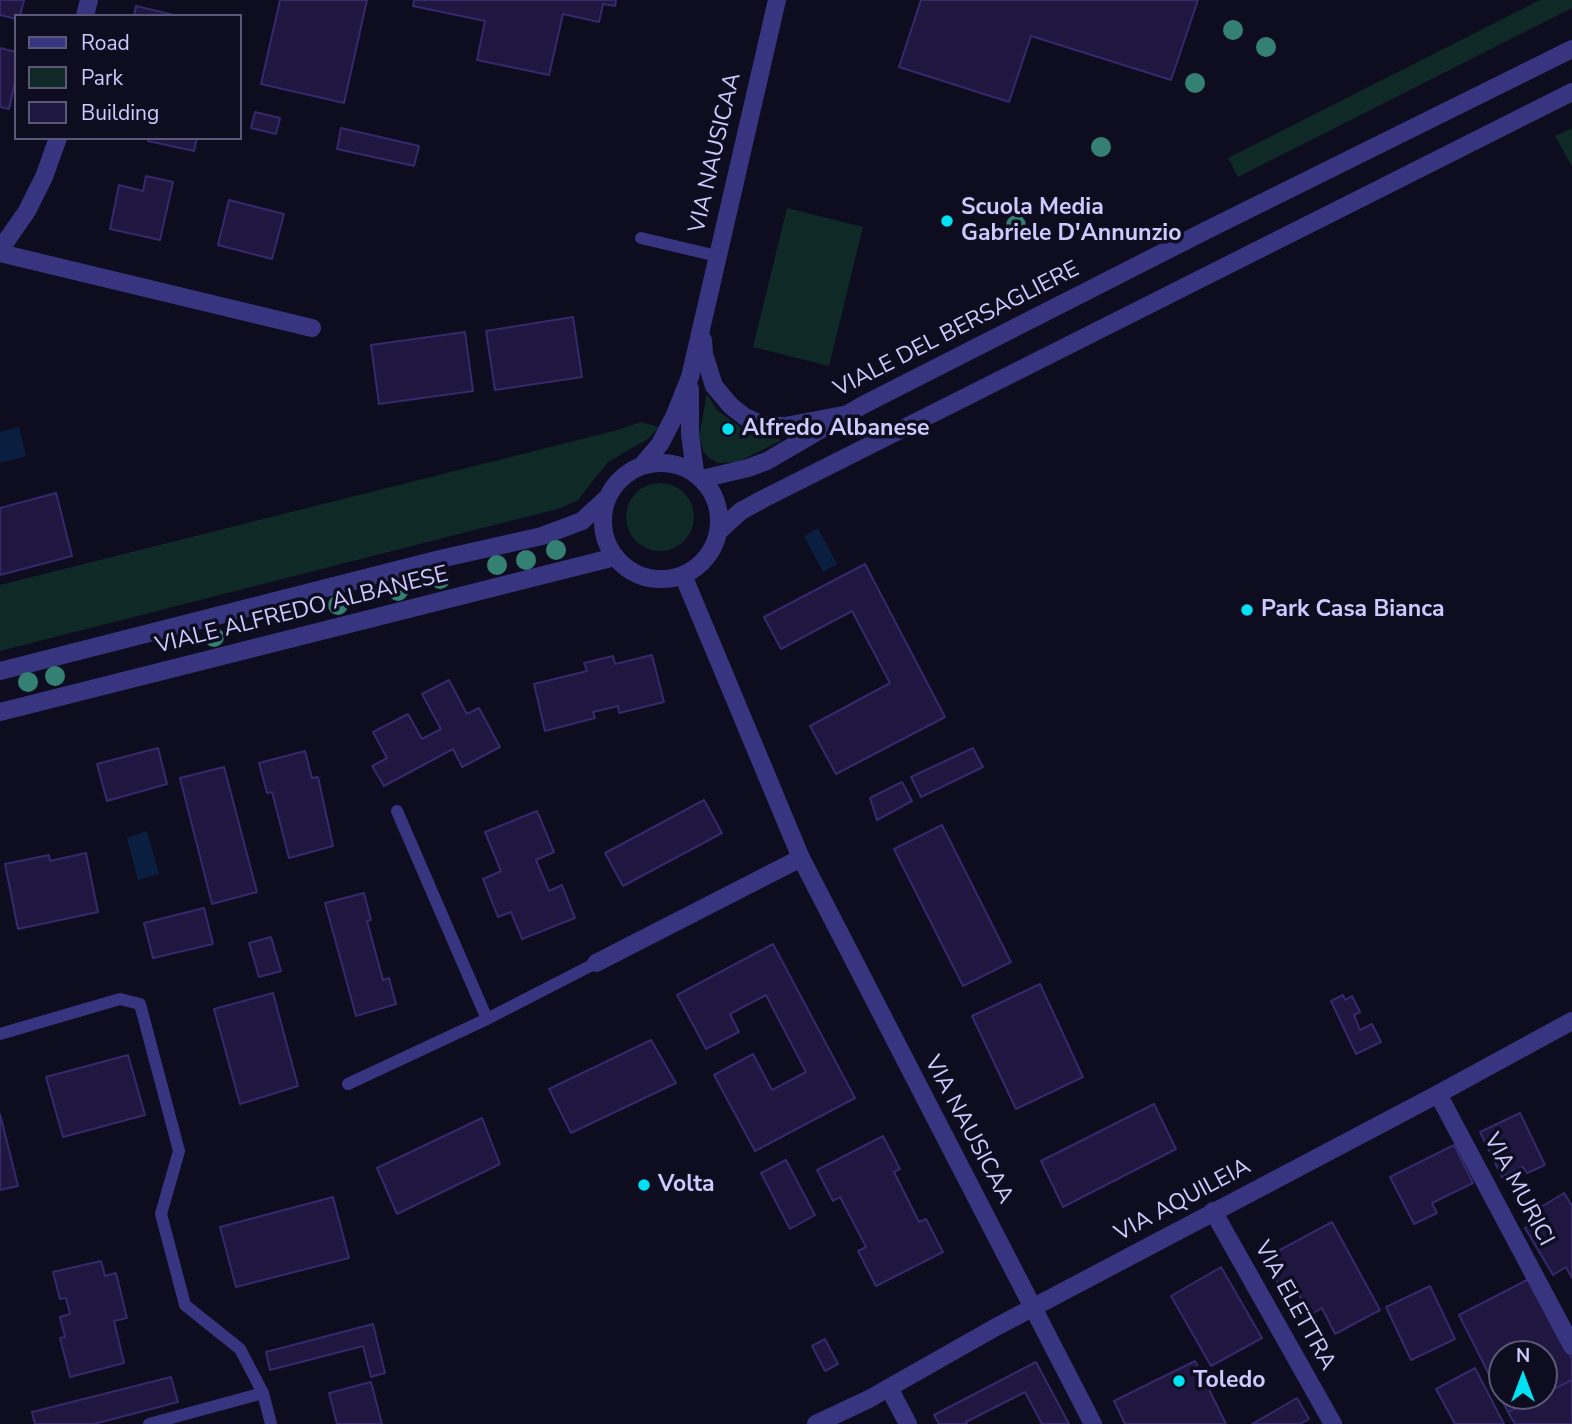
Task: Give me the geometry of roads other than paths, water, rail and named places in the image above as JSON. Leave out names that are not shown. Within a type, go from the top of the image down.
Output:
[{"type":"street","name":"VIA NAUSICAA","points":[[698,476],[689,416],[690,377],[777,0]]},
{"type":"street","name":"VIALE DEL BERSAGLIERE","points":[[698,476],[767,461],[847,414],[1195,236],[1572,49]]},
{"type":"street","points":[[719,531],[741,512],[763,499],[1572,92]]},
{"type":"street","points":[[57,140],[44,177],[27,211],[0,251],[312,328]]},
{"type":"street","name":"VIA NAUSICAA","points":[[702,316],[708,372],[721,395],[745,418],[762,425],[785,426],[847,414]]},
{"type":"street","name":"VIA NAUSICAA","points":[[643,464],[660,444],[690,377]]},
{"type":"street","points":[[666,462],[681,466],[698,476],[714,496],[719,513],[719,531],[712,550],[700,565],[683,575],[652,579],[636,574],[615,557],[604,535],[602,517],[606,499],[616,482],[643,464],[666,462]]},
{"type":"street","name":"VIALE ALFREDO ALBANESE","points":[[0,671],[440,559],[542,536],[582,521],[606,499]]},
{"type":"street","name":"VIALE ALFREDO ALBANESE","points":[[0,712],[615,557]]},
{"type":"street","name":"VIA NAUSICAA","points":[[683,575],[801,858],[1093,1424]]},
{"type":"street","points":[[596,963],[801,858]]},
{"type":"street","name":"VIA AQUILEIA","points":[[816,1424],[889,1388],[1213,1211],[1572,1021]]},
{"type":"street","name":"VIA MURICI","points":[[1438,1094],[1572,1346]]},
{"type":"street","name":"VIA ELETTRA","points":[[1213,1211],[1333,1424]]},
{"type":"street","points":[[889,1388],[908,1424]]},
{"type":"lane","points":[[642,238],[717,256]]},
{"type":"lane","points":[[397,811],[487,1019]]},
{"type":"lane","points":[[348,1084],[487,1019],[596,963]]},
{"type":"lane","points":[[0,1034],[120,999],[140,1004],[179,1151],[160,1214],[185,1305],[240,1349],[263,1393],[271,1424]]},
{"type":"lane","points":[[149,1424],[263,1393]]},
{"type":"water","points":[[19,427],[26,456],[0,463],[0,432]]},
{"type":"water","points":[[818,528],[837,564],[823,572],[804,536]]},
{"type":"water","points":[[147,831],[159,874],[138,880],[127,838]]},
{"type":"place","name":"Scuola Media Gabriele D'Annunzio","points":[[947,221]]},
{"type":"place","name":"Alfredo Albanese","points":[[728,429]]},
{"type":"place","name":"Park Casa Bianca","points":[[1247,610]]},
{"type":"place","name":"Volta","points":[[644,1185]]},
{"type":"place","name":"Toledo","points":[[1179,1381]]}]
